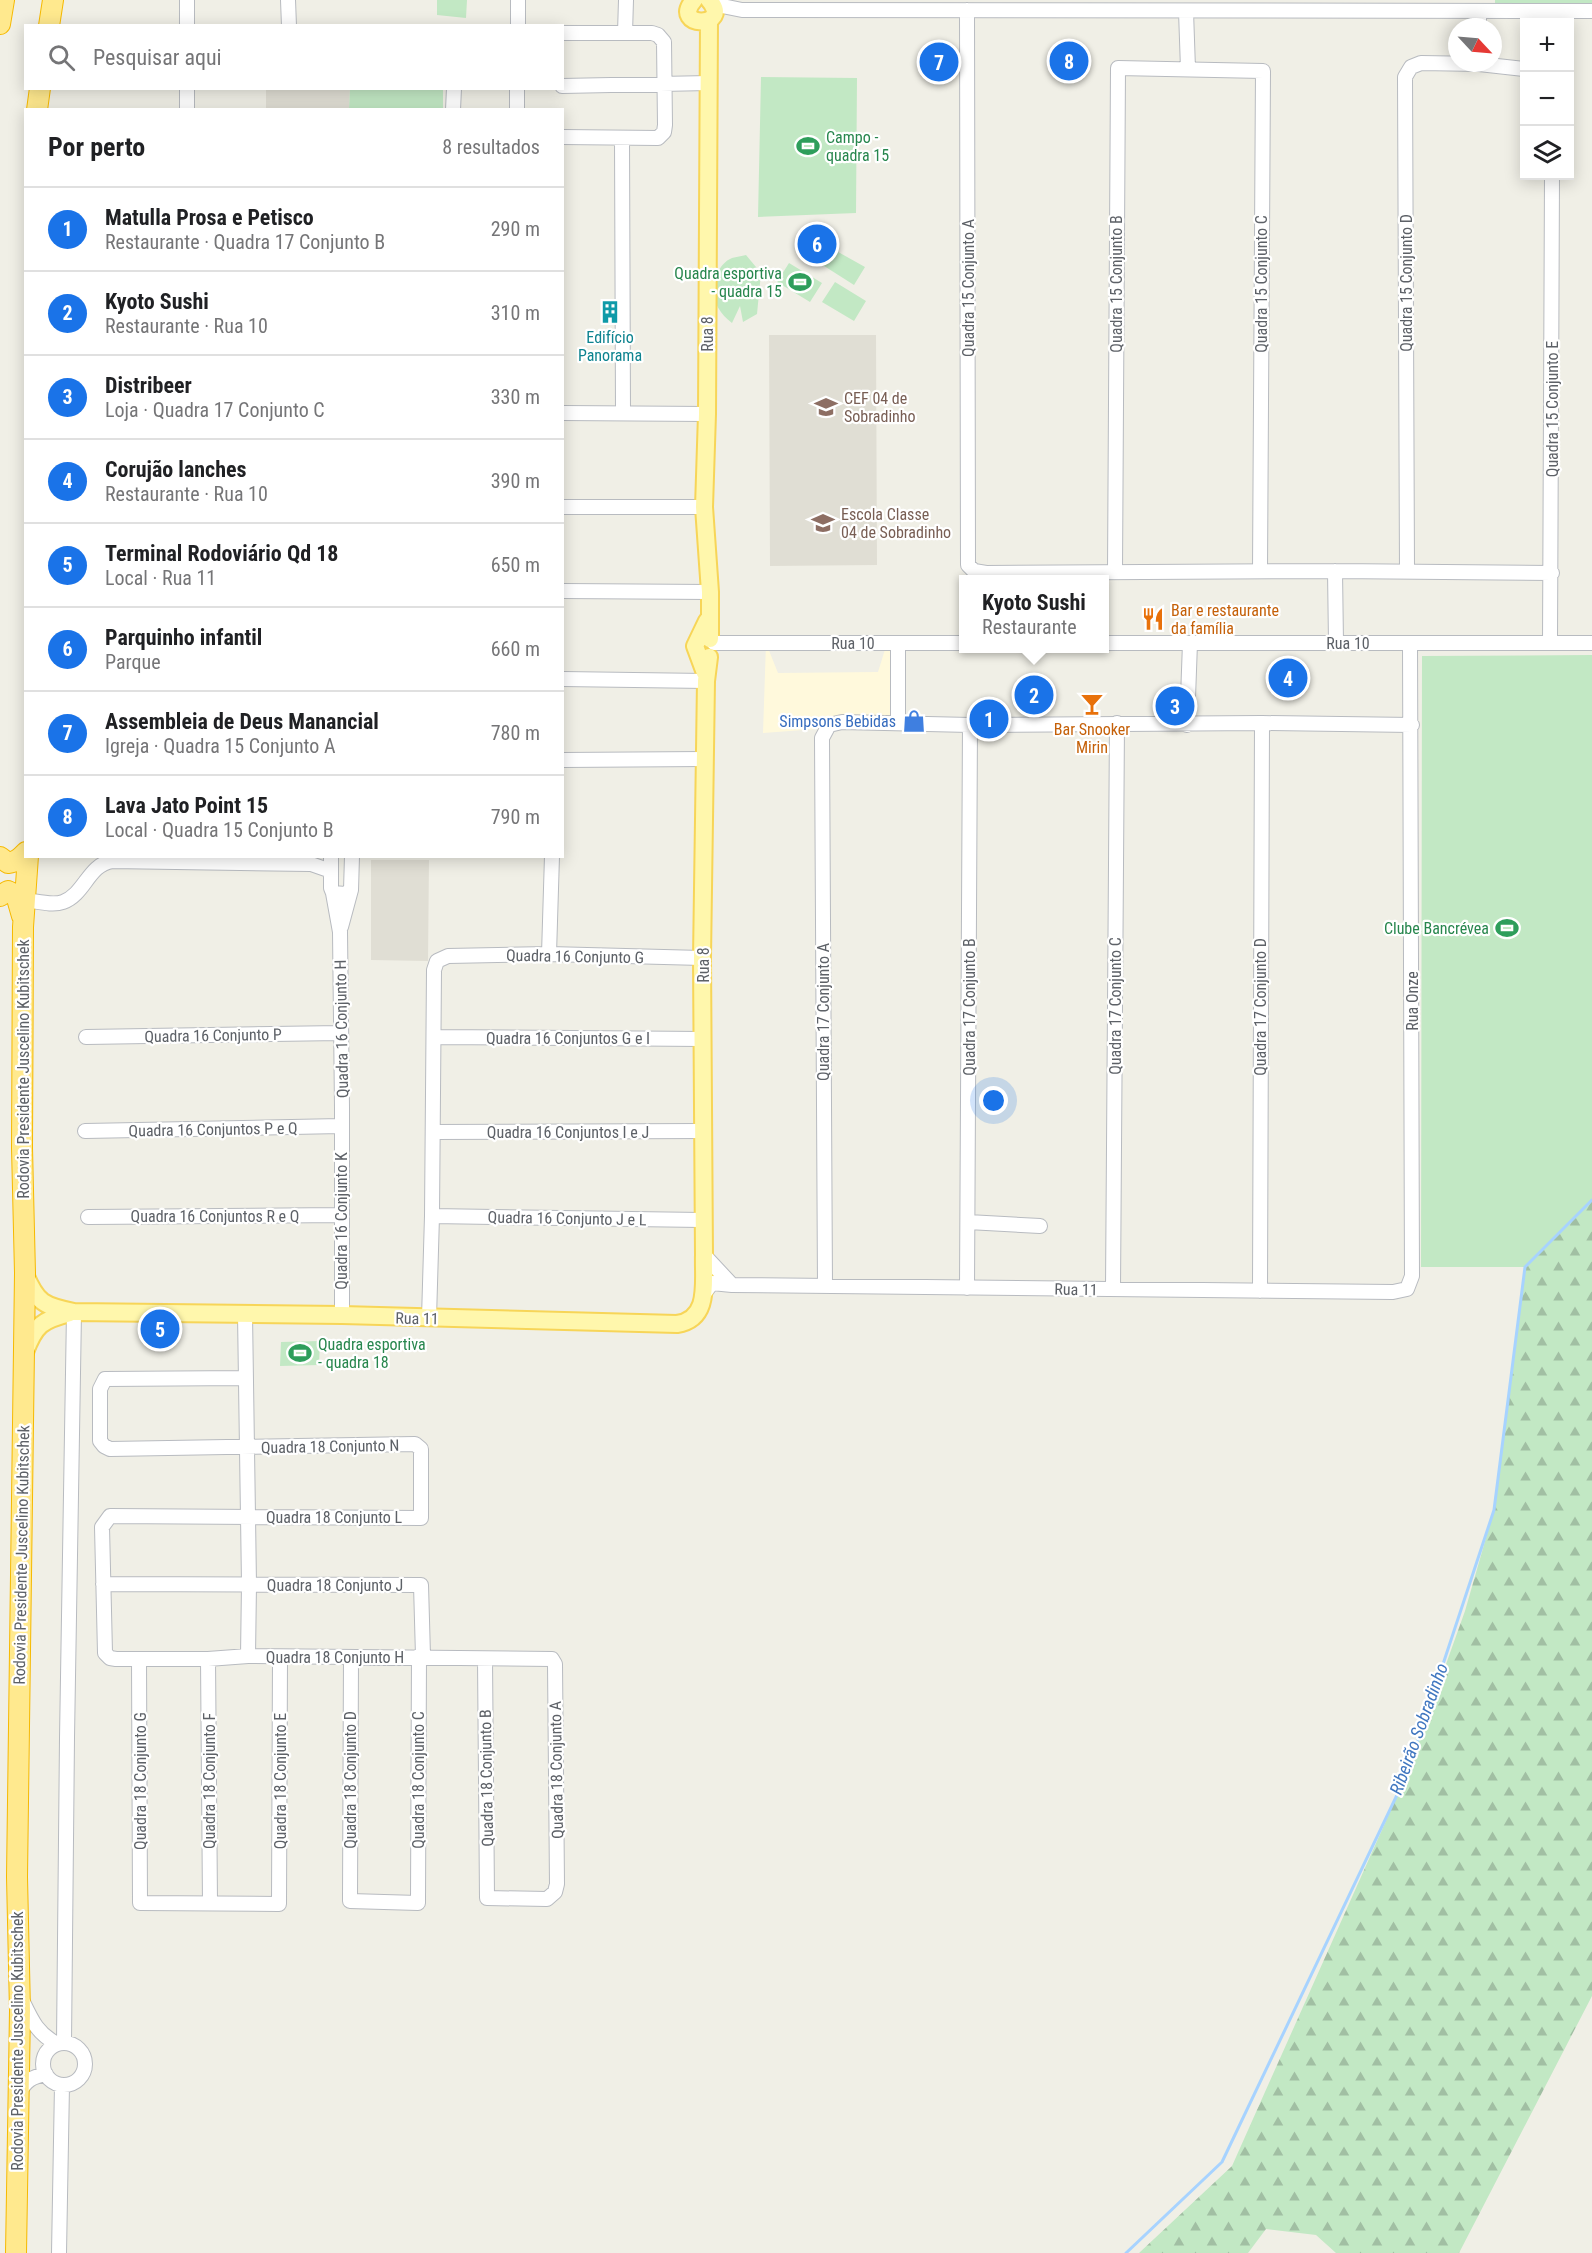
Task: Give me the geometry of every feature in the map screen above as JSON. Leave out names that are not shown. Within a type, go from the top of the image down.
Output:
[{"type":"highway","points":[[0,24],[4,0]]},
{"type":"highway","points":[[49,24],[53,0]]},
{"type":"highway","points":[[37,108],[40,90]]},
{"type":"highway","points":[[0,857],[8,863],[18,860],[24,854]]},
{"type":"highway","name":"Rodovia Presidente Juscelino Kubitschek","points":[[16,2253],[19,1993],[17,1877],[25,1274],[22,1148],[23,927],[28,858]]},
{"type":"highway","points":[[0,896],[8,891],[16,895],[23,927]]},
{"type":"main road","name":"Rua 8","points":[[694,0],[689,12],[692,18],[708,13],[709,53],[707,414],[704,507],[710,614],[704,759],[702,958],[704,1255]]},
{"type":"main road","name":"Rua 11","points":[[25,1274],[34,1294],[43,1303],[56,1309],[74,1312],[342,1315],[677,1324],[685,1323],[697,1315],[703,1303],[704,1255]]},
{"type":"main road","name":"Rua 11","points":[[23,1357],[30,1338],[40,1324],[52,1317],[74,1312]]},
{"type":"street","points":[[187,0],[187,24]]},
{"type":"street","points":[[288,0],[289,24]]},
{"type":"street","points":[[518,0],[518,24]]},
{"type":"street","points":[[625,33],[626,0]]},
{"type":"street","points":[[708,13],[821,5],[967,10],[1592,11]]},
{"type":"street","name":"Quadra 15 Conjunto A","points":[[967,10],[968,566],[974,571],[986,573],[1023,575]]},
{"type":"street","points":[[1186,10],[1188,69]]},
{"type":"street","points":[[1479,11],[1479,18]]},
{"type":"street","points":[[564,33],[652,33],[662,39],[665,128],[662,136],[658,138],[564,137]]},
{"type":"street","name":"Quadra 15 Conjunto D","points":[[1407,571],[1405,77],[1411,67],[1421,63],[1448,63]]},
{"type":"street","points":[[1502,67],[1520,69]]},
{"type":"street","name":"Quadra 15 Conjunto B","points":[[1115,571],[1118,68],[1188,69]]},
{"type":"street","name":"Quadra 15 Conjunto C","points":[[1188,69],[1263,71],[1260,571]]},
{"type":"street","points":[[564,86],[709,83]]},
{"type":"street","points":[[187,90],[187,108]]},
{"type":"street","points":[[453,108],[454,90]]},
{"type":"street","points":[[517,90],[517,108]]},
{"type":"street","points":[[622,138],[623,412]]},
{"type":"street","name":"Quadra 15 Conjunto E","points":[[1551,643],[1552,180]]},
{"type":"street","points":[[564,413],[707,414]]},
{"type":"street","points":[[564,507],[704,507]]},
{"type":"street","points":[[1056,575],[1115,571],[1552,573]]},
{"type":"street","points":[[1335,571],[1336,643]]},
{"type":"street","points":[[564,591],[710,592]]},
{"type":"street","name":"Rua 10","points":[[708,648],[742,643],[959,643]]},
{"type":"street","points":[[898,643],[898,723],[1412,725]]},
{"type":"street","name":"Rua 10","points":[[1109,643],[1592,643]]},
{"type":"street","points":[[1187,725],[1190,643]]},
{"type":"street","name":"Rua Onze","points":[[1410,643],[1412,1276]]},
{"type":"street","points":[[564,680],[706,679]]},
{"type":"street","name":"Quadra 17 Conjunto A","points":[[825,1286],[822,738],[825,730],[833,723],[898,723]]},
{"type":"street","name":"Quadra 17 Conjunto C","points":[[1113,1289],[1117,723]]},
{"type":"street","name":"Quadra 17 Conjunto D","points":[[1260,1291],[1262,723]]},
{"type":"street","name":"Quadra 17 Conjunto B","points":[[967,1288],[970,725]]},
{"type":"street","points":[[564,760],[704,759]]},
{"type":"street","points":[[311,864],[321,858]]},
{"type":"street","name":"Quadra 16 Conjunto H","points":[[331,858],[331,888],[340,932],[341,1126]]},
{"type":"street","name":"Quadra 16 Conjunto H","points":[[340,932],[351,890],[352,858]]},
{"type":"street","points":[[549,954],[552,858]]},
{"type":"street","points":[[25,900],[62,902],[77,891],[99,866],[112,861],[311,864],[331,871]]},
{"type":"street","points":[[333,893],[345,894],[351,890]]},
{"type":"street","name":"Quadra 16 Conjunto G","points":[[434,1037],[435,966],[441,957],[549,954],[702,958]]},
{"type":"street","name":"Quadra 16 Conjunto P","points":[[86,1037],[341,1033]]},
{"type":"street","points":[[429,1318],[434,1037]]},
{"type":"street","name":"Quadra 16 Conjuntos G e I","points":[[434,1037],[703,1039]]},
{"type":"street","name":"Quadra 16 Conjuntos P e Q","points":[[85,1131],[341,1126]]},
{"type":"street","name":"Quadra 16 Conjunto K","points":[[341,1126],[342,1315]]},
{"type":"street","name":"Quadra 16 Conjuntos I e J","points":[[433,1132],[703,1131]]},
{"type":"street","name":"Quadra 16 Conjuntos R e Q","points":[[88,1217],[341,1215]]},
{"type":"street","name":"Quadra 16 Conjunto J e L","points":[[432,1216],[702,1220]]},
{"type":"street","points":[[968,1222],[1040,1226]]},
{"type":"street","points":[[704,1255],[732,1285]]},
{"type":"street","name":"Rua 11","points":[[703,1295],[712,1283],[1393,1292],[1407,1289],[1412,1276]]},
{"type":"street","points":[[61,2044],[74,1312]]},
{"type":"street","points":[[245,1314],[248,1656]]},
{"type":"street","name":"Quadra 18 Conjunto N","points":[[245,1378],[108,1378],[103,1381],[100,1389],[100,1441],[110,1449],[415,1444],[421,1449],[421,1518]]},
{"type":"street","name":"Quadra 18 Conjunto L","points":[[104,1584],[102,1527],[106,1518],[114,1516],[421,1518]]},
{"type":"street","name":"Quadra 18 Conjunto J","points":[[104,1584],[420,1585]]},
{"type":"street","name":"Quadra 18 Conjunto H","points":[[104,1584],[103,1647],[110,1658],[116,1659],[208,1659],[248,1656],[550,1658]]},
{"type":"street","name":"Quadra 18 Conjunto C","points":[[350,1901],[418,1903],[420,1585]]},
{"type":"street","name":"Quadra 18 Conjunto E","points":[[210,1903],[279,1904],[280,1658]]},
{"type":"street","name":"Quadra 18 Conjunto D","points":[[350,1901],[351,1658]]},
{"type":"street","name":"Quadra 18 Conjunto A","points":[[487,1898],[541,1900],[551,1896],[557,1884],[555,1664],[550,1658]]},
{"type":"street","name":"Quadra 18 Conjunto G","points":[[139,1659],[140,1902],[210,1903]]},
{"type":"street","name":"Quadra 18 Conjunto F","points":[[208,1659],[210,1903]]},
{"type":"street","name":"Quadra 18 Conjunto B","points":[[485,1659],[487,1898]]},
{"type":"street","points":[[19,1993],[32,2021],[44,2037],[78,2048],[82,2054],[85,2067],[79,2078],[62,2085],[50,2079],[46,2074],[44,2060],[46,2053],[61,2044]]},
{"type":"street","points":[[18,2095],[25,2081],[34,2076],[46,2074]]},
{"type":"street","points":[[59,2253],[62,2085]]},
{"type":"shaded area","points":[[266,90],[350,90],[349,108],[266,108]]},
{"type":"shaded area","points":[[769,335],[876,335],[877,565],[770,566]]},
{"type":"shaded area","points":[[766,643],[778,673],[878,672],[887,643],[898,643],[898,723],[763,733]]},
{"type":"shaded area","points":[[371,860],[429,860],[428,961],[371,960]]},
{"type":"green space","points":[[437,0],[467,0],[466,18],[437,15]]},
{"type":"green space","points":[[1495,0],[1592,0],[1592,11],[1495,11]]},
{"type":"green space","name":"Campo - quadra 15","points":[[761,77],[857,78],[856,213],[758,217]]},
{"type":"green space","points":[[350,90],[443,90],[443,108],[349,108]]},
{"type":"green space","name":"Quadra esportiva - quadra 15","points":[[831,248],[865,267],[854,285],[821,264]]},
{"type":"green space","points":[[746,255],[761,273],[757,314],[743,322],[740,306],[732,323],[717,306],[714,293],[715,279],[725,262]]},
{"type":"green space","name":"Quadra esportiva - quadra 15","points":[[789,263],[822,283],[810,302],[777,282]]},
{"type":"green space","name":"Quadra esportiva - quadra 15","points":[[835,282],[866,301],[854,321],[822,302]]},
{"type":"green space","name":"Clube Bancrévea","points":[[1592,655],[1592,1200],[1525,1267],[1421,1267],[1422,656]]},
{"type":"green space","points":[[1592,1200],[1592,1996],[1459,2253],[1336,2253],[1316,2235],[1266,2229],[1248,2253],[1139,2253],[1232,2166],[1406,1776],[1465,1611],[1494,1510],[1525,1267]]},
{"type":"green space","name":"Quadra esportiva - quadra 18","points":[[320,1341],[319,1365],[280,1366],[281,1342]]},
{"type":"waterway","name":"Ribeirão Sobradinho","points":[[1126,2253],[1222,2162],[1406,1776],[1494,1510],[1525,1267],[1592,1200]]},
{"type":"place","name":"Lava Jato Point 15","points":[[1069,61]]},
{"type":"place","name":"Assembleia de Deus Manancial","points":[[939,62]]},
{"type":"place","name":"Campo - quadra 15","points":[[808,146]]},
{"type":"place","name":"Parquinho infantil","points":[[817,244]]},
{"type":"place","name":"Quadra esportiva - quadra 15","points":[[800,282]]},
{"type":"place","name":"Edifício Panorama","points":[[610,312]]},
{"type":"place","name":"CEF 04 de Sobradinho","points":[[826,407]]},
{"type":"place","name":"Escola Classe 04 de Sobradinho","points":[[823,523]]},
{"type":"place","name":"Bar e restaurante da família","points":[[1153,619]]},
{"type":"place","name":"Corujão lanches","points":[[1288,678]]},
{"type":"place","name":"Kyoto Sushi","points":[[1034,695]]},
{"type":"place","name":"Bar Snooker Mirin","points":[[1092,704]]},
{"type":"place","name":"Distribeer","points":[[1175,706]]},
{"type":"place","name":"Matulla Prosa e Petisco","points":[[989,719]]},
{"type":"place","name":"Simpsons Bebidas","points":[[914,721]]},
{"type":"place","name":"Clube Bancrévea","points":[[1507,928]]},
{"type":"place","name":"Terminal Rodoviário Qd 18","points":[[160,1329]]},
{"type":"place","name":"Quadra esportiva - quadra 18","points":[[300,1353]]}]
